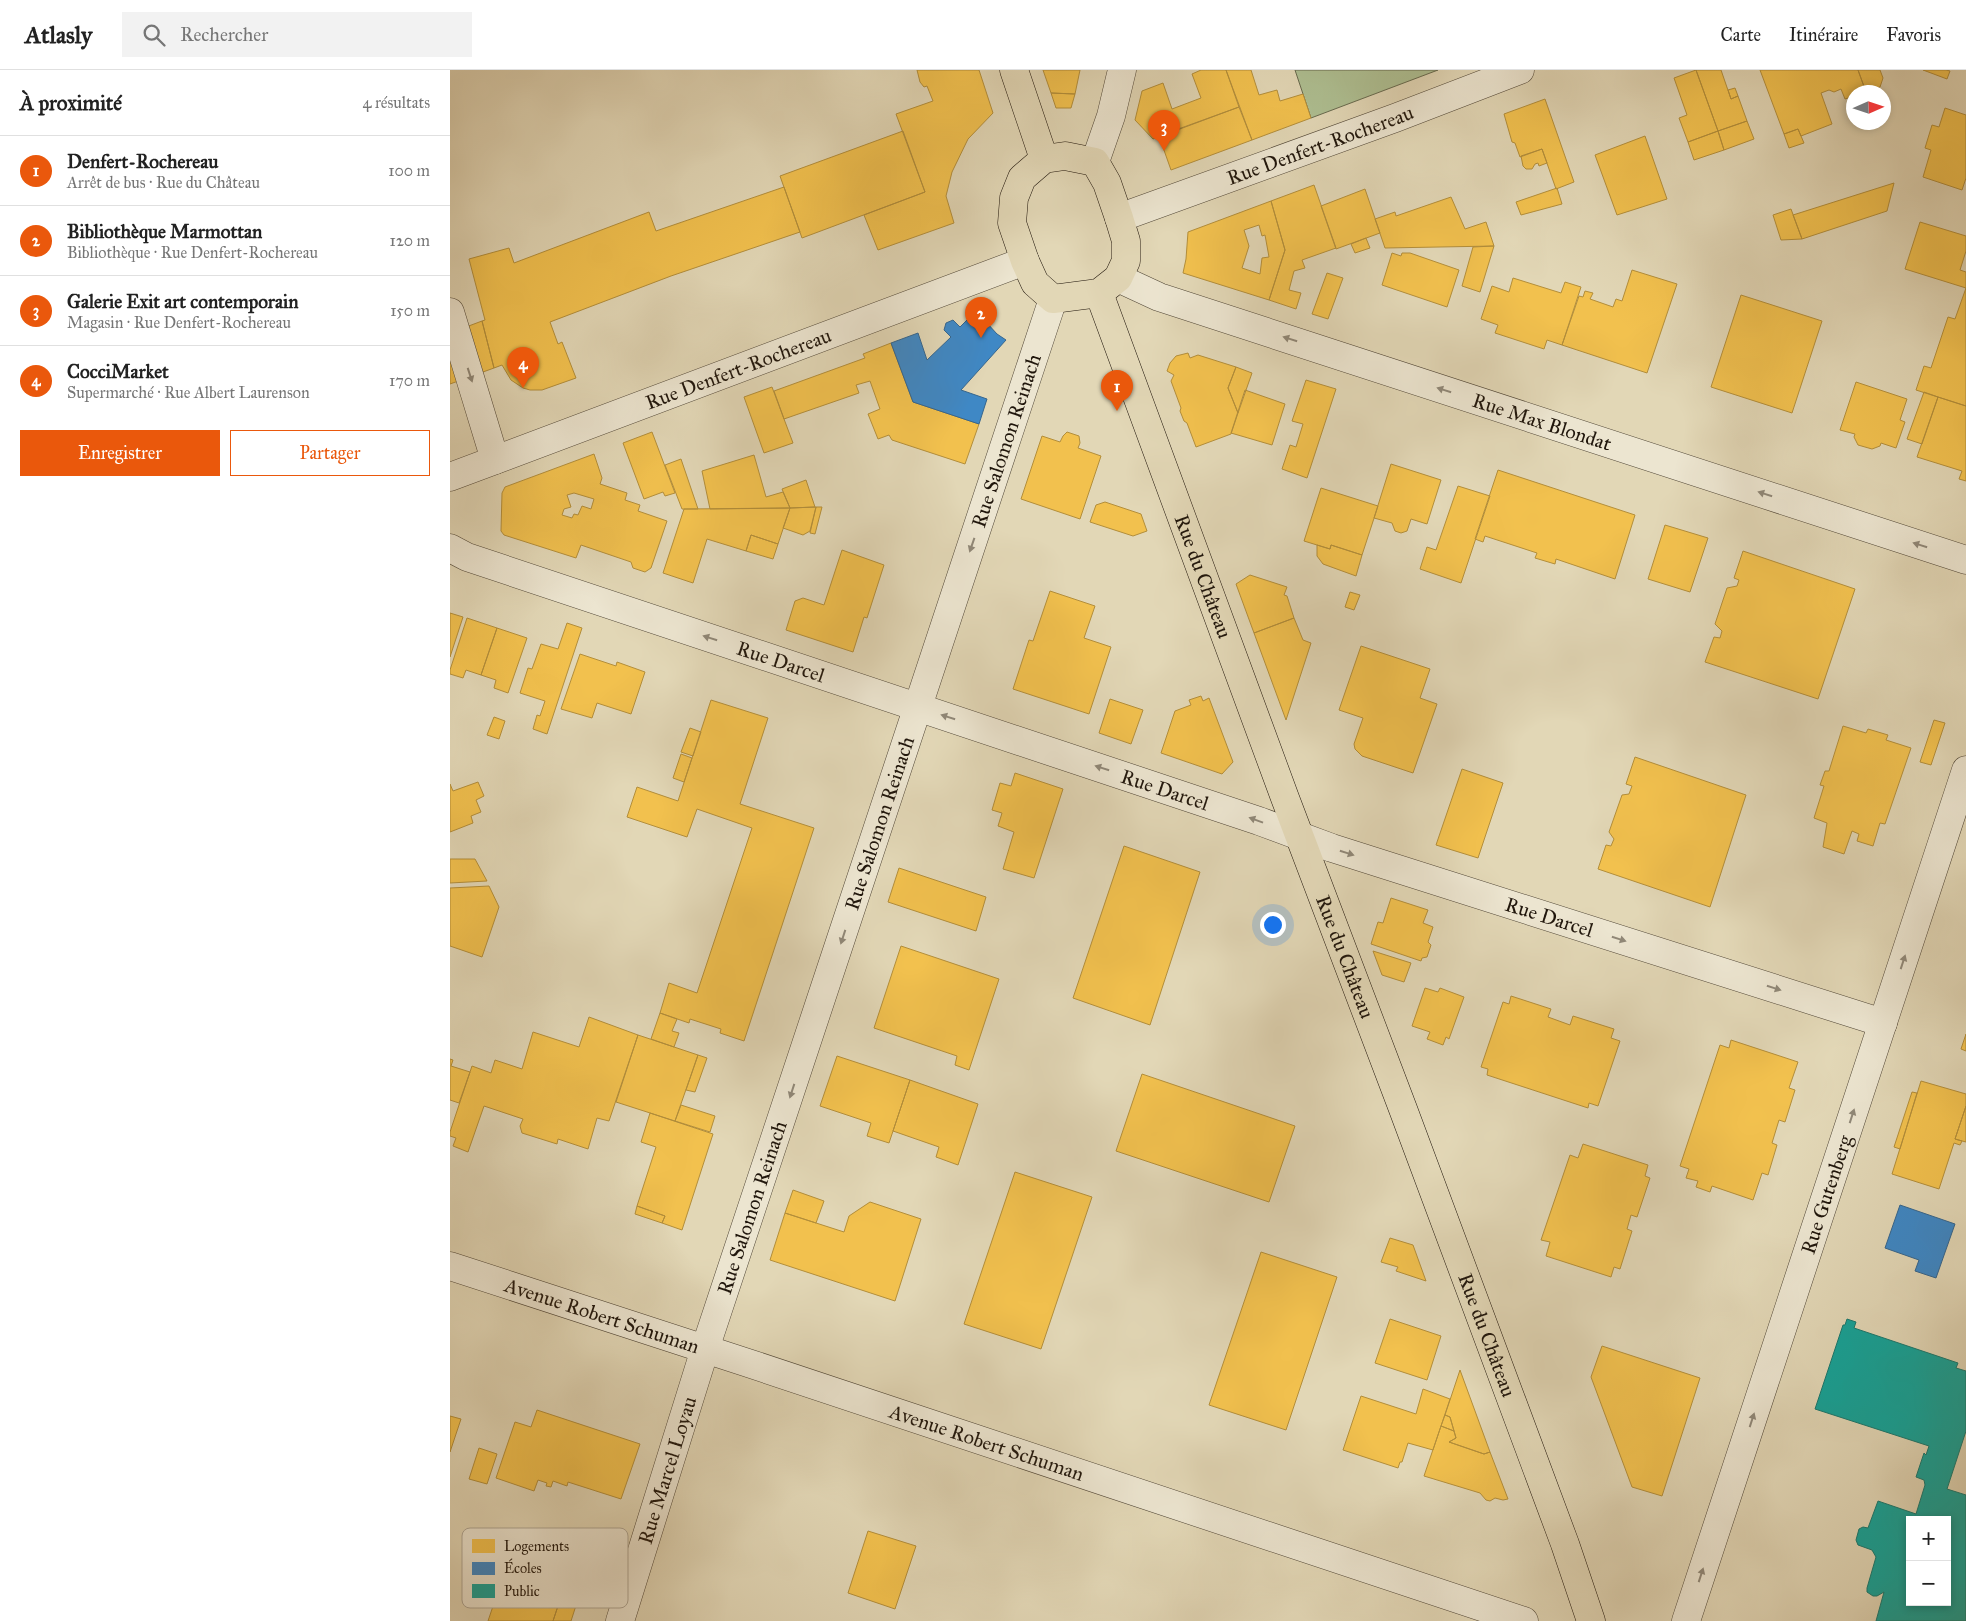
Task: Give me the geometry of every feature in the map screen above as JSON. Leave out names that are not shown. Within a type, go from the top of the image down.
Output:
[{"type":"main road","points":[[1014,70],[1044,159]]},
{"type":"main road","points":[[1065,156],[1095,162],[1107,183],[1119,218],[1126,242],[1126,261],[1109,285],[1053,299],[1035,284],[1025,261],[1012,223],[1014,198],[1022,178],[1044,159],[1065,156]]},
{"type":"main road","name":"Rue du Château","points":[[1109,285],[1301,838],[1565,1544],[1591,1621]]},
{"type":"street","points":[[1095,162],[1111,116],[1122,70]]},
{"type":"street","name":"Rue Denfert-Rochereau","points":[[1119,218],[1395,118],[1520,70]]},
{"type":"street","name":"Rue Denfert-Rochereau","points":[[450,477],[1025,261]]},
{"type":"street","name":"Rue Max Blondat","points":[[1109,285],[1160,297],[1966,560]]},
{"type":"street","name":"Rue Salomon Reinach","points":[[705,1349],[1053,299]]},
{"type":"street","points":[[450,312],[495,460]]},
{"type":"street","name":"Rue Darcel","points":[[450,548],[467,557],[1260,821],[1301,838],[1883,1022]]},
{"type":"street","name":"Rue Gutenberg","points":[[1686,1621],[1966,770]]},
{"type":"street","name":"Avenue Robert Schuman","points":[[450,1266],[1524,1621]]},
{"type":"street","name":"Rue Marcel Loyau","points":[[628,1595],[705,1349]]},
{"type":"street","name":"Rue Marcel Loyau","points":[[620,1621],[624,1608]]},
{"type":"green space","points":[[1295,70],[1438,70],[1311,118]]},
{"type":"building: Logements","points":[[917,70],[979,70],[993,113],[968,139],[952,172],[946,196],[954,223],[878,250],[864,215],[925,192],[896,114],[933,101],[927,86],[924,87],[920,82]]},
{"type":"building: Logements","points":[[1043,70],[1080,70],[1075,94],[1051,93]]},
{"type":"building: Logements","points":[[1201,70],[1226,70],[1239,107],[1153,139],[1135,120],[1142,91],[1163,83],[1172,109],[1201,98],[1192,74]]},
{"type":"building: Logements","points":[[1226,70],[1251,70],[1259,95],[1277,90],[1280,101],[1303,94],[1311,118],[1252,140]]},
{"type":"building: Logements","points":[[1696,70],[1721,70],[1731,99],[1738,96],[1747,121],[1718,131]]},
{"type":"building: Logements","points":[[1696,70],[1718,131],[1688,142],[1679,118],[1687,115],[1674,78]]},
{"type":"building: Logements","points":[[1760,70],[1858,70],[1863,85],[1846,85],[1846,99],[1841,89],[1834,92],[1829,90],[1821,93],[1832,124],[1801,136],[1798,129],[1784,134]]},
{"type":"building: Logements","points":[[1858,70],[1880,70],[1883,78],[1881,85],[1863,85]]},
{"type":"building: Logements","points":[[1923,70],[1946,70],[1950,71],[1947,79]]},
{"type":"building: Logements","points":[[1735,88],[1738,96],[1731,99],[1728,90]]},
{"type":"building: Logements","points":[[1051,93],[1075,94],[1071,108],[1056,108]]},
{"type":"building: Logements","points":[[1545,99],[1574,182],[1556,189],[1542,149],[1520,157],[1515,143],[1512,142],[1504,114]]},
{"type":"building: Logements","points":[[1239,107],[1252,140],[1171,170],[1159,136]]},
{"type":"building: Logements","points":[[1945,108],[1966,115],[1966,178],[1962,190],[1923,177],[1931,150],[1925,148],[1932,125],[1939,127]]},
{"type":"building: Logements","points":[[1747,121],[1754,139],[1724,150],[1718,131]]},
{"type":"building: Logements","points":[[1798,129],[1804,143],[1789,148],[1784,134]]},
{"type":"building: Logements","points":[[903,131],[925,192],[802,238],[780,176]]},
{"type":"building: Logements","points":[[1718,131],[1724,150],[1694,160],[1688,142]]},
{"type":"building: Logements","points":[[1645,136],[1667,199],[1617,215],[1595,155]]},
{"type":"building: Logements","points":[[1542,149],[1547,163],[1539,166],[1538,163],[1532,169],[1526,169],[1523,166],[1521,156]]},
{"type":"building: Logements","points":[[1894,183],[1887,211],[1802,239],[1793,215]]},
{"type":"building: Logements","points":[[1314,185],[1336,248],[1302,260],[1305,268],[1294,271],[1289,290],[1301,293],[1296,309],[1269,300],[1285,250],[1271,201]]},
{"type":"building: Logements","points":[[784,187],[800,232],[671,276],[550,322],[558,344],[562,342],[576,378],[542,390],[530,390],[511,380],[502,365],[494,368],[482,321],[485,320],[469,259],[509,248],[514,263],[649,212],[656,231]]},
{"type":"building: Logements","points":[[1557,188],[1562,204],[1521,215],[1516,202]]},
{"type":"building: Logements","points":[[1365,189],[1380,233],[1336,249],[1321,206]]},
{"type":"building: Logements","points":[[1451,197],[1465,229],[1486,222],[1494,246],[1385,248],[1375,219],[1395,212],[1396,216]]},
{"type":"building: Logements","points":[[1271,201],[1285,250],[1269,300],[1183,273],[1188,232]],"holes":[[[1259,225],[1262,236],[1265,235],[1269,257],[1262,258],[1260,274],[1242,268],[1249,246],[1244,230]]]},
{"type":"building: Logements","points":[[1791,209],[1802,239],[1781,240],[1773,215]]},
{"type":"building: Logements","points":[[1920,222],[1966,236],[1966,251],[1960,270],[1966,272],[1966,288],[1905,269]]},
{"type":"building: Logements","points":[[1366,238],[1370,248],[1355,253],[1351,244]]},
{"type":"building: Logements","points":[[1494,246],[1480,292],[1462,286],[1473,247]]},
{"type":"building: Logements","points":[[1392,253],[1401,256],[1402,253],[1410,253],[1459,270],[1447,307],[1382,285]]},
{"type":"building: Logements","points":[[1632,270],[1677,284],[1647,373],[1562,345],[1579,296],[1583,297],[1585,291],[1593,293],[1590,299],[1613,307],[1616,299],[1622,301]]},
{"type":"building: Logements","points":[[1327,273],[1343,278],[1328,319],[1312,314]]},
{"type":"building: Logements","points":[[1513,278],[1561,293],[1565,282],[1581,287],[1562,345],[1547,340],[1544,349],[1495,333],[1498,325],[1481,319],[1492,286],[1509,292]]},
{"type":"building: Logements","points":[[1966,288],[1966,406],[1916,390],[1924,366],[1931,368],[1948,317],[1955,319]]},
{"type":"building: Logements","points":[[1741,295],[1822,321],[1792,413],[1711,387]]},
{"type":"building: Logements","points":[[482,321],[494,368],[450,384],[450,333]]},
{"type":"building: Logements","points":[[891,343],[913,402],[979,424],[965,464],[892,440],[889,435],[878,439],[868,414],[880,409],[870,381],[856,385],[859,393],[784,419],[774,391],[865,358],[863,354]]},
{"type":"building: Logements","points":[[1188,353],[1190,358],[1198,355],[1236,367],[1228,388],[1238,413],[1231,434],[1196,447],[1187,423],[1184,421],[1180,411],[1181,408],[1171,381],[1174,375],[1167,371],[1170,363],[1176,356]]},
{"type":"building: Logements","points":[[1236,367],[1252,373],[1238,413],[1228,388]]},
{"type":"building: Logements","points":[[1306,380],[1336,389],[1307,478],[1282,469],[1290,445],[1296,447],[1303,424],[1292,421]]},
{"type":"building: Logements","points":[[1856,382],[1907,399],[1900,420],[1905,422],[1896,448],[1881,443],[1880,446],[1872,449],[1858,445],[1854,437],[1855,434],[1840,430]]},
{"type":"building: Logements","points":[[772,387],[793,443],[764,453],[744,397]]},
{"type":"building: Logements","points":[[1245,390],[1285,404],[1272,445],[1231,433]]},
{"type":"building: Logements","points":[[1924,392],[1938,397],[1922,444],[1907,439]]},
{"type":"building: Logements","points":[[1938,397],[1966,406],[1966,481],[1959,479],[1962,471],[1917,457]]},
{"type":"building: Logements","points":[[652,432],[675,493],[665,496],[663,492],[644,499],[623,443]]},
{"type":"building: Logements","points":[[1067,432],[1079,436],[1080,443],[1078,448],[1101,456],[1080,519],[1021,499],[1042,436],[1060,442]]},
{"type":"building: Logements","points":[[594,454],[602,478],[600,484],[627,493],[625,500],[640,505],[638,511],[667,521],[651,568],[645,572],[633,568],[631,562],[581,545],[576,558],[504,535],[501,531],[502,493],[505,487]],"holes":[[[574,493],[594,499],[591,509],[582,506],[578,515],[574,514],[572,518],[562,515],[564,509],[571,507],[567,495]]]},
{"type":"building: Logements","points":[[754,455],[766,497],[783,492],[790,508],[710,509],[702,471]]},
{"type":"building: Logements","points":[[681,459],[698,509],[682,509],[665,465]]},
{"type":"building: Logements","points":[[1391,464],[1441,480],[1427,524],[1411,519],[1407,531],[1401,533],[1395,531],[1392,523],[1374,518]]},
{"type":"building: Logements","points":[[1498,470],[1635,515],[1615,579],[1556,559],[1555,564],[1535,558],[1537,553],[1485,536],[1483,542],[1475,539]]},
{"type":"building: Logements","points":[[806,480],[815,507],[790,508],[782,489]]},
{"type":"building: Logements","points":[[1458,486],[1490,496],[1461,583],[1420,569],[1427,547],[1436,550]]},
{"type":"building: Logements","points":[[1321,488],[1378,506],[1362,555],[1331,545],[1330,549],[1304,541]]},
{"type":"building: Logements","points":[[1105,502],[1141,514],[1147,531],[1133,536],[1090,522],[1096,505]]},
{"type":"building: Logements","points":[[816,507],[822,507],[815,534],[810,533]]},
{"type":"building: Logements","points":[[816,507],[810,531],[803,535],[783,528],[790,508]]},
{"type":"building: Logements","points":[[790,508],[778,544],[751,535],[746,551],[707,539],[693,583],[663,573],[684,509]]},
{"type":"building: Logements","points":[[1665,525],[1708,538],[1690,592],[1648,579]]},
{"type":"building: Logements","points":[[751,535],[778,544],[773,559],[746,551]]},
{"type":"building: Logements","points":[[1317,545],[1330,549],[1331,545],[1362,555],[1356,576],[1323,564],[1317,556]]},
{"type":"building: Logements","points":[[842,550],[884,565],[867,618],[864,617],[853,652],[786,630],[795,601],[803,598],[824,605]]},
{"type":"building: Logements","points":[[1743,551],[1855,589],[1818,699],[1705,662],[1714,637],[1720,638],[1722,631],[1715,624],[1727,588],[1737,586],[1739,580],[1734,578]]},
{"type":"building: Logements","points":[[1250,575],[1287,587],[1284,595],[1287,596],[1294,618],[1254,633],[1236,584]]},
{"type":"building: Logements","points":[[1050,591],[1095,606],[1084,638],[1111,647],[1089,714],[1013,689],[1029,640],[1033,641]]},
{"type":"building: Logements","points":[[1350,592],[1360,595],[1354,610],[1345,607]]},
{"type":"building: Logements","points":[[450,613],[463,617],[450,657]]},
{"type":"building: Logements","points":[[467,618],[497,628],[481,675],[466,670],[463,678],[450,674],[450,670]]},
{"type":"building: Logements","points":[[1294,618],[1303,640],[1311,643],[1286,720],[1254,633]]},
{"type":"building: Logements","points":[[567,623],[582,628],[547,734],[533,729],[537,715],[540,716],[545,701],[520,693],[528,668],[532,669],[541,644],[558,649]]},
{"type":"building: Logements","points":[[497,628],[527,638],[508,693],[494,688],[496,680],[481,675]]},
{"type":"building: Logements","points":[[1361,646],[1430,669],[1420,698],[1437,704],[1413,773],[1362,756],[1355,749],[1354,744],[1363,718],[1339,710]]},
{"type":"building: Logements","points":[[580,654],[616,666],[617,662],[645,672],[631,714],[597,703],[592,718],[561,709]]},
{"type":"building: Logements","points":[[1201,696],[1203,701],[1209,698],[1233,762],[1222,774],[1161,753],[1175,711],[1191,705],[1189,700]]},
{"type":"building: Logements","points":[[1110,699],[1143,710],[1131,744],[1099,733]]},
{"type":"building: Logements","points":[[711,700],[768,718],[740,804],[814,828],[744,1041],[720,1033],[721,1029],[690,1019],[689,1023],[660,1013],[669,983],[697,993],[752,828],[697,809],[687,837],[627,817],[637,787],[678,801]]},
{"type":"building: Logements","points":[[494,717],[505,721],[499,739],[487,735]]},
{"type":"building: Logements","points":[[1934,720],[1945,723],[1931,765],[1920,762]]},
{"type":"building: Logements","points":[[1843,726],[1866,733],[1868,729],[1888,735],[1886,740],[1911,748],[1885,824],[1880,823],[1873,846],[1857,841],[1859,834],[1852,831],[1844,854],[1823,847],[1827,823],[1814,818],[1824,786],[1820,785],[1825,771],[1829,771]]},
{"type":"building: Logements","points":[[690,728],[701,732],[693,756],[681,752]]},
{"type":"building: Logements","points":[[681,754],[692,758],[684,782],[673,778]]},
{"type":"building: Logements","points":[[1635,757],[1746,795],[1710,907],[1598,869],[1606,845],[1611,846],[1614,839],[1609,832],[1622,795],[1629,794],[1632,786],[1626,784]]},
{"type":"building: Logements","points":[[1462,769],[1503,783],[1478,858],[1436,845]]},
{"type":"building: Logements","points":[[1015,773],[1063,789],[1034,878],[1003,869],[1014,832],[998,826],[1002,813],[992,810],[1000,783],[1011,786]]},
{"type":"building: Logements","points":[[478,782],[484,796],[476,800],[481,812],[471,816],[473,823],[450,832],[450,784],[453,791]]},
{"type":"building: Logements","points":[[1124,846],[1200,872],[1150,1025],[1073,998]]},
{"type":"building: Logements","points":[[450,859],[475,859],[487,881],[450,883]]},
{"type":"building: Logements","points":[[899,868],[986,897],[976,931],[888,902]]},
{"type":"building: Logements","points":[[489,886],[499,907],[482,957],[450,946],[450,888]]},
{"type":"building: Logements","points":[[1391,898],[1428,910],[1423,923],[1433,927],[1428,942],[1431,945],[1427,957],[1422,958],[1421,961],[1371,944],[1378,922],[1383,923]]},
{"type":"building: Logements","points":[[901,946],[999,979],[969,1070],[955,1065],[957,1056],[874,1028]]},
{"type":"building: Logements","points":[[1373,951],[1411,963],[1404,982],[1382,975]]},
{"type":"building: Logements","points":[[1425,988],[1438,992],[1440,988],[1464,997],[1449,1039],[1446,1037],[1443,1045],[1427,1039],[1430,1032],[1412,1026]]},
{"type":"building: Logements","points":[[1511,996],[1551,1009],[1548,1017],[1570,1025],[1573,1016],[1614,1029],[1611,1038],[1620,1041],[1598,1106],[1589,1103],[1588,1108],[1487,1075],[1488,1069],[1481,1067],[1503,1002],[1509,1004]]},
{"type":"building: Logements","points":[[660,1013],[677,1019],[672,1031],[679,1033],[674,1047],[651,1039]]},
{"type":"building: Logements","points":[[589,1017],[638,1035],[609,1121],[597,1118],[588,1149],[558,1139],[557,1144],[522,1133],[520,1126],[523,1119],[484,1106],[468,1152],[453,1146],[456,1138],[450,1136],[450,1132],[472,1066],[491,1073],[495,1060],[522,1069],[533,1032],[579,1047]]},
{"type":"building: Logements","points":[[1966,1034],[1966,1051],[1961,1049]]},
{"type":"building: Logements","points":[[638,1035],[698,1055],[675,1121],[616,1102]]},
{"type":"building: Logements","points":[[1731,1040],[1798,1062],[1789,1088],[1795,1090],[1785,1122],[1779,1120],[1772,1143],[1777,1145],[1768,1175],[1762,1173],[1753,1200],[1712,1186],[1710,1192],[1696,1187],[1698,1181],[1686,1178],[1689,1169],[1680,1166],[1720,1045],[1729,1048]]},
{"type":"building: Logements","points":[[698,1055],[707,1058],[695,1092],[686,1090]]},
{"type":"building: Logements","points":[[837,1056],[910,1080],[889,1143],[867,1136],[871,1123],[820,1106]]},
{"type":"building: Logements","points":[[450,1059],[453,1060],[451,1066],[470,1072],[459,1103],[450,1100]]},
{"type":"building: Logements","points":[[1142,1074],[1295,1126],[1269,1202],[1116,1151]]},
{"type":"building: Logements","points":[[910,1080],[978,1104],[958,1165],[936,1157],[939,1147],[893,1131]]},
{"type":"building: Logements","points":[[1921,1081],[1966,1094],[1966,1106],[1955,1139],[1962,1141],[1960,1145],[1954,1143],[1939,1189],[1892,1174]]},
{"type":"building: Logements","points":[[1912,1092],[1917,1093],[1900,1149],[1894,1147]]},
{"type":"building: Logements","points":[[681,1105],[715,1116],[710,1132],[675,1121]]},
{"type":"building: Logements","points":[[1966,1106],[1966,1142],[1955,1139]]},
{"type":"building: Logements","points":[[650,1113],[713,1134],[682,1230],[662,1223],[665,1216],[637,1206],[656,1147],[641,1142]]},
{"type":"building: Logements","points":[[1583,1144],[1648,1165],[1645,1176],[1650,1178],[1637,1217],[1631,1215],[1627,1229],[1632,1231],[1620,1269],[1614,1267],[1611,1277],[1546,1256],[1550,1242],[1541,1240],[1570,1155],[1578,1158]]},
{"type":"building: Logements","points":[[1015,1172],[1092,1197],[1041,1349],[964,1324]]},
{"type":"building: Logements","points":[[793,1190],[824,1201],[816,1223],[785,1213]]},
{"type":"building: Logements","points":[[870,1202],[921,1219],[895,1301],[770,1260],[785,1213],[844,1232],[849,1216]]},
{"type":"building: Logements","points":[[637,1206],[665,1216],[662,1223],[635,1214]]},
{"type":"building: Logements","points":[[1390,1238],[1413,1245],[1426,1281],[1396,1271],[1398,1267],[1381,1262]]},
{"type":"building: Logements","points":[[1261,1252],[1337,1277],[1286,1430],[1209,1405]]},
{"type":"building: Logements","points":[[1390,1319],[1441,1336],[1427,1380],[1375,1363]]},
{"type":"building: Logements","points":[[1602,1346],[1700,1378],[1662,1496],[1632,1487],[1591,1377]]},
{"type":"building: Logements","points":[[1460,1370],[1490,1452],[1484,1454],[1449,1442],[1456,1438],[1450,1417],[1445,1415]]},
{"type":"building: Logements","points":[[1423,1389],[1450,1399],[1433,1450],[1408,1443],[1398,1468],[1343,1450],[1361,1396],[1416,1414]]},
{"type":"building: Logements","points":[[537,1410],[640,1444],[621,1499],[568,1482],[567,1486],[553,1481],[551,1487],[546,1486],[547,1483],[538,1480],[534,1491],[496,1478],[515,1422],[531,1427]]},
{"type":"building: Logements","points":[[1445,1415],[1450,1417],[1454,1431],[1441,1426]]},
{"type":"building: Logements","points":[[450,1416],[461,1419],[450,1452]]},
{"type":"building: Logements","points":[[1441,1426],[1454,1431],[1456,1438],[1449,1442],[1484,1454],[1490,1452],[1508,1499],[1495,1498],[1490,1501],[1486,1500],[1480,1493],[1424,1476]]},
{"type":"building: Logements","points":[[479,1448],[497,1454],[487,1484],[469,1479]]},
{"type":"building: Logements","points":[[868,1531],[916,1546],[895,1609],[848,1593]]},
{"type":"building: Logements","points":[[492,1608],[557,1608],[553,1621],[488,1621]]},
{"type":"building: Logements","points":[[557,1608],[575,1608],[571,1621],[553,1621]]},
{"type":"building: Écoles","points":[[976,311],[997,334],[1006,340],[961,390],[987,399],[979,424],[913,402],[891,343],[918,333],[927,360],[951,337],[944,330],[946,323],[953,320],[960,327]]},
{"type":"building: Écoles","points":[[1900,1205],[1955,1224],[1936,1278],[1915,1271],[1919,1260],[1885,1248]]},
{"type":"building: Public","points":[[1847,1319],[1856,1322],[1854,1328],[1958,1363],[1956,1368],[1966,1371],[1966,1431],[1947,1489],[1966,1495],[1966,1621],[1876,1621],[1884,1592],[1873,1596],[1867,1592],[1876,1557],[1872,1550],[1858,1545],[1856,1540],[1859,1529],[1863,1527],[1868,1528],[1878,1501],[1916,1514],[1925,1485],[1924,1480],[1916,1477],[1924,1453],[1926,1455],[1929,1446],[1815,1409],[1843,1325],[1845,1325]]},
{"type":"place","name":"Galerie Exit art contemporain","points":[[1164,151]]},
{"type":"place","name":"Bibliothèque Marmottan","points":[[981,338]]},
{"type":"place","name":"CocciMarket","points":[[523,388]]},
{"type":"place","name":"Denfert-Rochereau","points":[[1117,411]]}]
